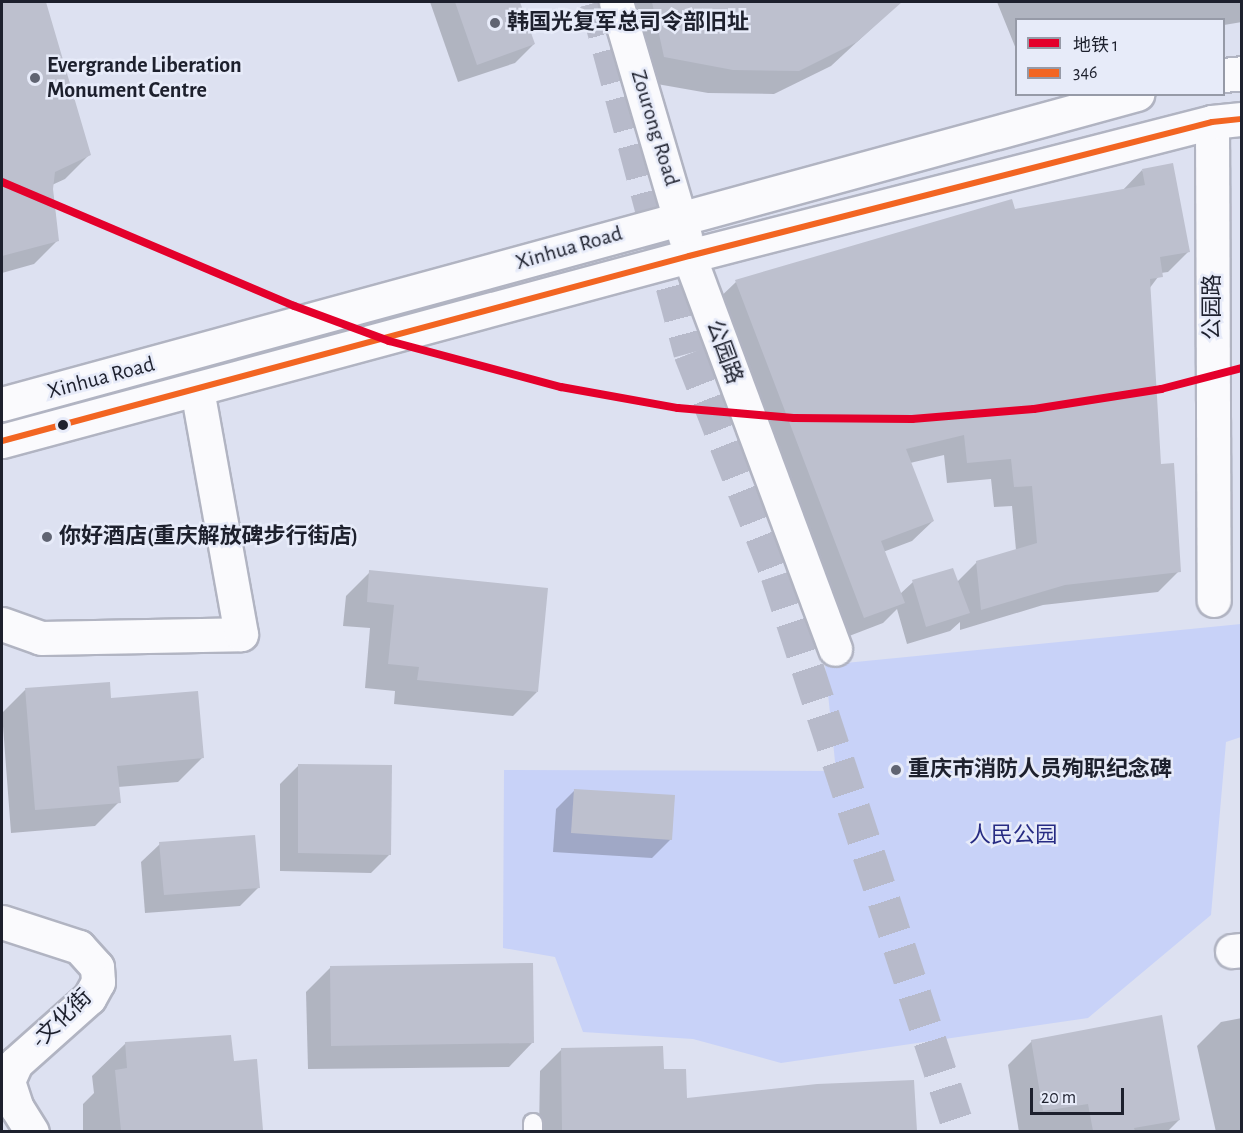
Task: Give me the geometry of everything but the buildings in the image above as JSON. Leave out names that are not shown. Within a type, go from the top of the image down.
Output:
[{"type":"main road","name":"Zourong Road","points":[[616,2],[681,216],[689,256]]},
{"type":"main road","points":[[1225,75],[1242,74]]},
{"type":"main road","name":"Xinhua Road","points":[[2,404],[188,356],[681,216],[1130,96]]},
{"type":"main road","name":"Xinhua Road","points":[[2,441],[689,256],[1227,120]]},
{"type":"main road","name":"公园路","points":[[1214,600],[1227,120]]},
{"type":"main road","name":"公园路","points":[[689,256],[835,649]]},
{"type":"main road","points":[[2,624],[41,638],[86,640],[242,634],[197,389]]},
{"type":"main road","name":"-文化街","points":[[2,922],[79,947],[97,967],[98,982],[89,998],[16,1063],[8,1081],[17,1108],[32,1131]]},
{"type":"green space","name":"人民公园","points":[[1241,624],[1241,737],[1226,742],[1211,915],[1088,1018],[781,1063],[693,1039],[583,1032],[555,957],[503,948],[504,770],[836,771],[825,665]]},
{"type":"tunnel","points":[[596,2],[690,353],[777,575],[960,1132]]},
{"type":"metro line","name":"1","points":[[2,182],[294,306],[389,341],[561,387],[678,408],[794,418],[912,419],[1034,409],[1161,389],[1242,368]]},
{"type":"transit line","name":"346","points":[[2,441],[689,256],[1212,122],[1242,119]]},
{"type":"place","name":"韩国光复军总司令部旧址","points":[[495,23]]},
{"type":"place","name":"Evergrande Liberation Monument Centre","points":[[35,78]]},
{"type":"place","name":"你好酒店(重庆解放碑步行街店)","points":[[47,537]]},
{"type":"place","name":"重庆市消防人员殉职纪念碑","points":[[896,770]]}]
